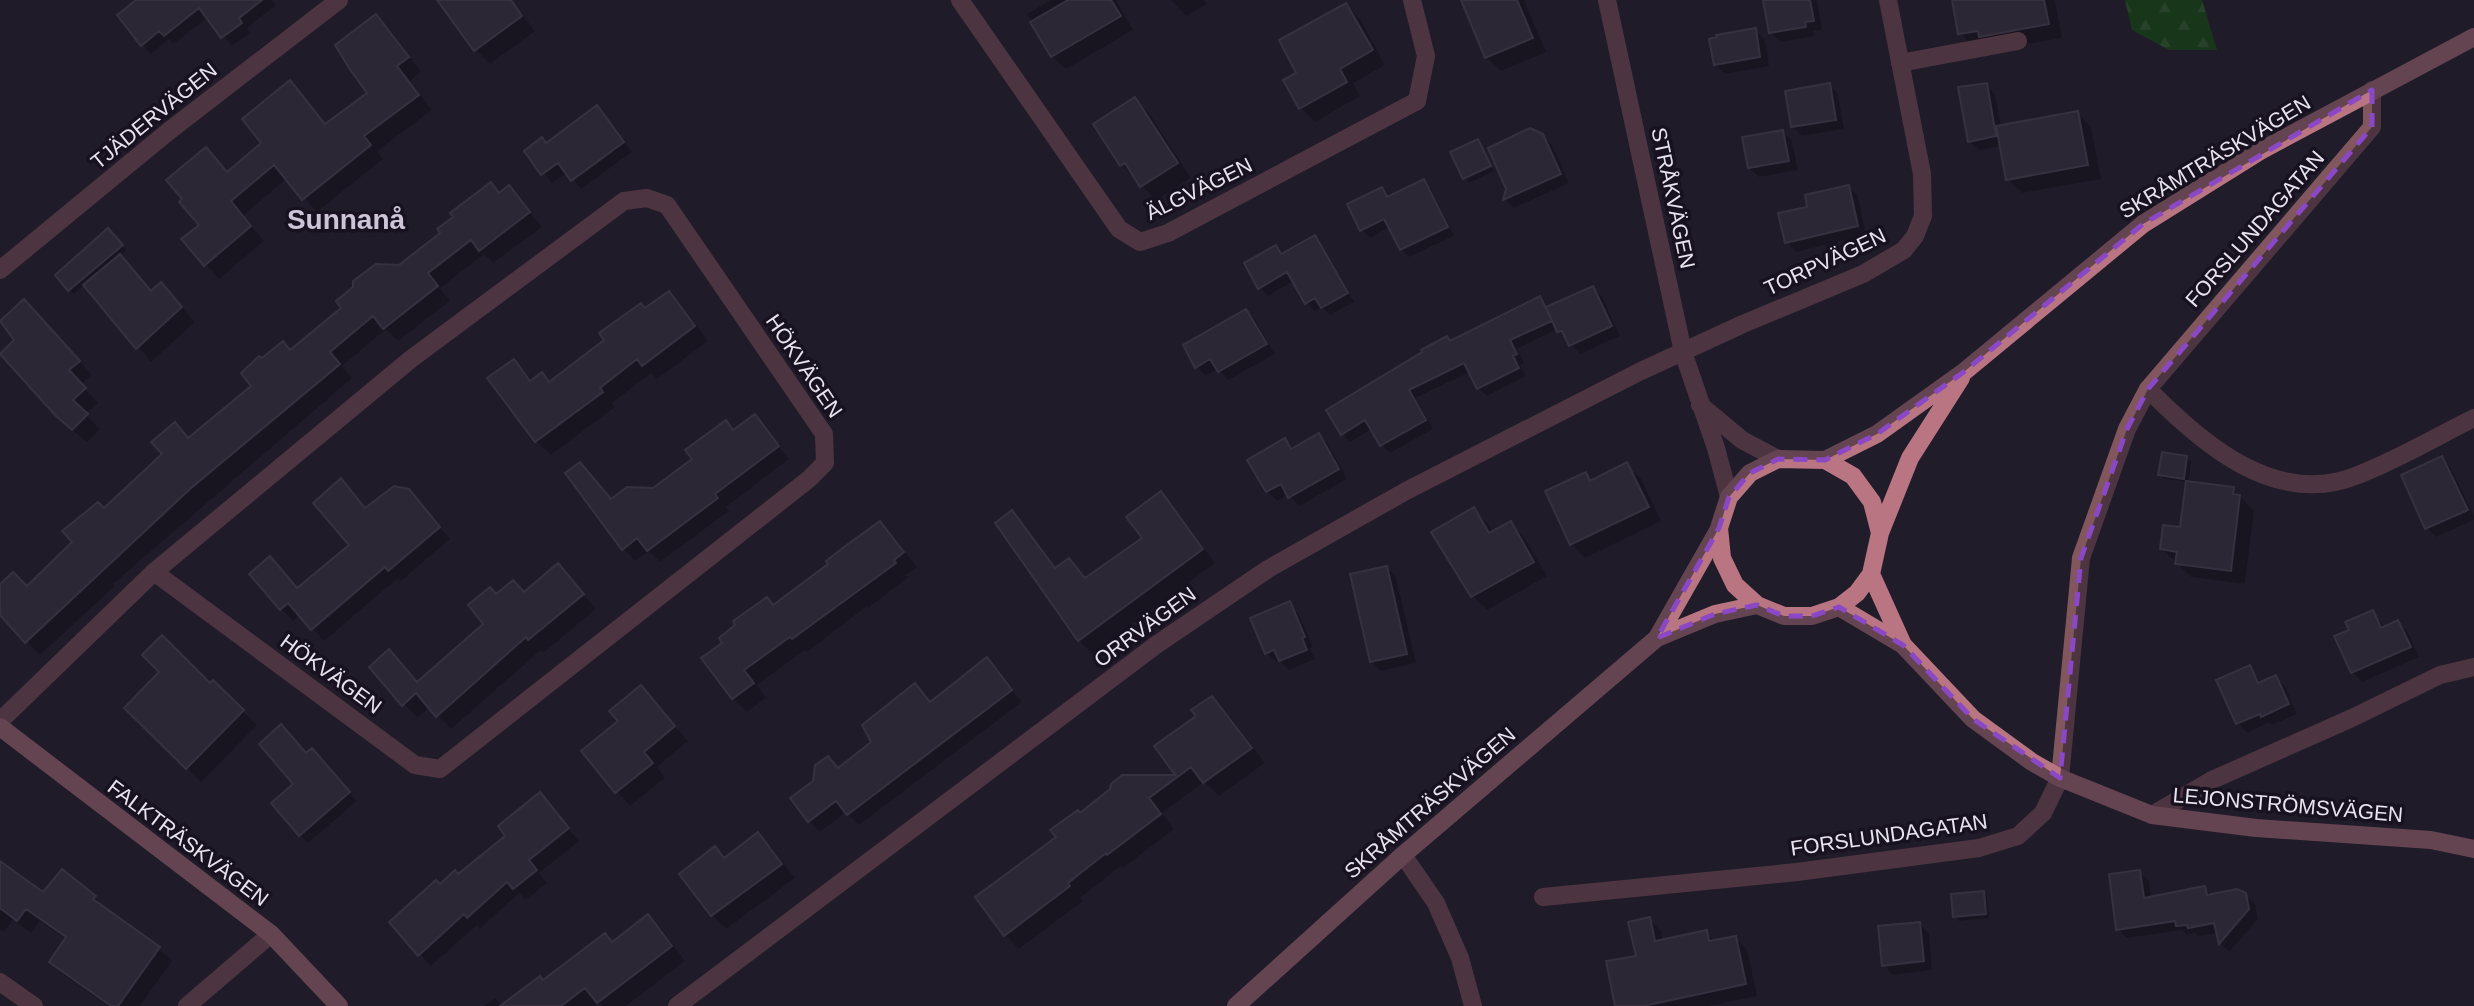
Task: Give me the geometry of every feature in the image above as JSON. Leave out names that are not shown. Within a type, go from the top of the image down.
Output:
[{"type":"main road","name":"SKRÅMTRÄSKVÄGEN","points":[[1825,460],[1877,434],[1965,371],[2143,224],[2260,151],[2474,37]]},
{"type":"main road","name":"SKRÅMTRÄSKVÄGEN","points":[[1880,533],[1910,458],[1965,371]]},
{"type":"main road","points":[[1778,459],[1825,460],[1853,476],[1872,502],[1880,533],[1871,574],[1857,593],[1839,607],[1812,616],[1784,616],[1757,605],[1735,585],[1721,558],[1719,528],[1729,497],[1750,473],[1778,459]]},
{"type":"main road","name":"SKRÅMTRÄSKVÄGEN","points":[[1657,638],[1719,528]]},
{"type":"main road","name":"LEJONSTRÖMSVÄGEN","points":[[1871,574],[1903,645]]},
{"type":"main road","name":"SKRÅMTRÄSKVÄGEN","points":[[1236,1006],[1404,855],[1657,638],[1715,614],[1757,605]]},
{"type":"main road","name":"LEJONSTRÖMSVÄGEN","points":[[1839,607],[1903,645],[1973,719],[2032,762],[2060,778],[2152,815],[2256,828],[2431,840],[2474,849]]},
{"type":"main road","name":"FALKTRÄSKVÄGEN","points":[[0,727],[271,934],[339,1006]]},
{"type":"street","name":"TJÄDERVÄGEN","points":[[0,270],[169,131],[339,0]]},
{"type":"street","name":"ÄLGVÄGEN","points":[[960,0],[1119,229],[1140,242],[1168,233],[1417,101],[1426,55],[1412,0]]},
{"type":"street","name":"STRÅKVÄGEN","points":[[1607,0],[1683,352],[1716,448],[1729,497]]},
{"type":"street","name":"TORPVÄGEN","points":[[1683,352],[1863,274],[1904,250],[1915,236],[1923,216],[1922,174],[1888,0]]},
{"type":"street","points":[[1900,63],[2018,41]]},
{"type":"street","name":"FORSLUNDAGATAN","points":[[1543,897],[1797,872],[1979,848],[2018,836],[2043,813],[2060,778],[2081,558],[2127,429],[2148,389],[2372,127],[2372,90]]},
{"type":"street","name":"HÖKVÄGEN","points":[[0,721],[154,572],[411,359],[624,201],[647,198],[667,205],[824,434],[825,463],[809,479],[440,769],[415,765],[154,572]]},
{"type":"street","name":"ORRVÄGEN","points":[[677,1006],[1156,645],[1268,569],[1406,491],[1683,352]]},
{"type":"street","points":[[2148,389],[2181,422],[2218,452],[2257,473],[2292,482],[2326,484],[2357,476],[2474,418]]},
{"type":"street","points":[[1700,405],[1742,440],[1778,459]]},
{"type":"street","points":[[2152,815],[2213,780],[2440,675],[2474,667]]},
{"type":"street","points":[[1404,855],[1436,903],[1460,957],[1473,1006]]},
{"type":"street","points":[[187,1006],[271,934]]},
{"type":"street","points":[[0,982],[34,1006]]},
{"type":"highlighted area","points":[[2372,90],[2372,127],[2148,389],[2127,429],[2081,558],[2060,778],[1973,719],[1903,645],[1839,607],[1812,616],[1784,616],[1757,605],[1715,614],[1657,638],[1719,528],[1729,497],[1750,473],[1778,459],[1825,460],[1877,434],[1965,371],[2143,224]]},
{"type":"green space","points":[[2125,0],[2202,0],[2217,50],[2169,50],[2132,30]]},
{"type":"building","points":[[136,0],[262,0],[239,18],[242,23],[221,38],[199,8],[164,36],[159,31],[141,46],[117,15]]},
{"type":"building","points":[[437,0],[511,0],[522,16],[474,51]]},
{"type":"building","points":[[1068,0],[1111,0],[1121,16],[1051,57],[1030,22]]},
{"type":"building","points":[[1461,0],[1517,0],[1533,38],[1485,58]]},
{"type":"building","points":[[1763,0],[1810,0],[1814,21],[1805,22],[1806,27],[1769,33]]},
{"type":"building","points":[[1952,0],[2044,0],[2049,24],[1979,37],[1978,31],[1958,34]]},
{"type":"building","points":[[1346,3],[1373,50],[1340,69],[1347,82],[1299,109],[1283,80],[1296,73],[1279,40]]},
{"type":"building","points":[[376,14],[409,57],[397,66],[419,95],[364,136],[371,145],[302,200],[274,165],[231,201],[251,226],[204,266],[181,239],[199,225],[179,202],[182,199],[166,180],[206,147],[227,172],[261,143],[242,119],[290,80],[325,124],[367,93],[335,45]]},
{"type":"building","points":[[1756,28],[1760,57],[1714,65],[1709,39],[1717,37],[1716,35]]},
{"type":"building","points":[[1830,83],[1836,120],[1791,127],[1785,91]]},
{"type":"building","points":[[1987,83],[1996,136],[1968,142],[1958,87]]},
{"type":"building","points":[[1135,97],[1178,163],[1140,187],[1125,163],[1120,166],[1093,124]]},
{"type":"building","points":[[597,105],[624,142],[571,181],[558,163],[541,175],[524,151],[542,137],[546,143]]},
{"type":"building","points":[[2078,111],[2088,165],[2006,180],[1996,126]]},
{"type":"building","points":[[1530,128],[1543,134],[1561,174],[1503,200],[1506,189],[1488,148]]},
{"type":"building","points":[[1783,130],[1789,161],[1748,168],[1742,137]]},
{"type":"building","points":[[1478,139],[1491,166],[1463,179],[1450,152]]},
{"type":"building","points":[[1424,179],[1448,227],[1400,250],[1384,219],[1360,231],[1347,204],[1382,187],[1387,197]]},
{"type":"building","points":[[491,182],[499,193],[509,185],[530,212],[479,251],[471,240],[428,273],[438,286],[383,329],[373,316],[330,352],[340,364],[190,489],[25,643],[0,615],[0,584],[13,572],[27,586],[72,542],[62,531],[98,502],[104,508],[162,454],[151,442],[175,422],[188,438],[251,386],[241,373],[259,356],[262,358],[283,341],[290,350],[341,308],[336,301],[353,287],[353,281],[376,264],[399,265],[440,233],[437,229],[453,217],[450,213]]},
{"type":"building","points":[[1849,185],[1858,226],[1785,243],[1778,213],[1807,207],[1805,195]]},
{"type":"building","points":[[108,228],[123,245],[68,291],[55,275]]},
{"type":"building","points":[[1315,235],[1348,293],[1321,308],[1315,298],[1305,304],[1287,272],[1258,289],[1244,263],[1276,245],[1281,254]]},
{"type":"building","points":[[120,254],[151,291],[161,282],[182,307],[136,349],[83,285]]},
{"type":"building","points":[[1593,286],[1612,326],[1569,346],[1562,331],[1557,332],[1546,307]]},
{"type":"building","points":[[669,291],[695,326],[642,366],[637,359],[600,388],[603,392],[535,442],[487,378],[514,359],[530,381],[542,372],[549,382],[604,340],[599,333],[641,303],[645,308]]},
{"type":"building","points":[[1540,296],[1552,321],[1510,340],[1517,354],[1513,356],[1519,368],[1477,389],[1464,363],[1409,390],[1426,420],[1380,446],[1365,420],[1341,435],[1326,410],[1447,336],[1450,341]]},
{"type":"building","points":[[24,299],[80,361],[69,370],[86,388],[73,400],[88,414],[72,430],[0,354],[14,340],[0,321]]},
{"type":"building","points":[[1246,309],[1267,344],[1218,372],[1210,359],[1195,368],[1183,345]]},
{"type":"building","points":[[755,414],[779,446],[715,494],[718,498],[647,551],[637,538],[622,550],[565,473],[580,462],[611,499],[627,487],[653,488],[692,459],[685,450],[726,420],[733,430]]},
{"type":"building","points":[[1319,433],[1339,469],[1288,498],[1281,484],[1266,492],[1247,460],[1285,438],[1291,449]]},
{"type":"building","points":[[2162,452],[2187,456],[2184,479],[2158,475]]},
{"type":"building","points":[[2442,456],[2468,510],[2425,529],[2401,475]]},
{"type":"building","points":[[1627,462],[1649,507],[1570,545],[1545,491],[1586,472],[1590,481]]},
{"type":"building","points":[[341,478],[365,508],[394,486],[409,489],[440,527],[388,571],[385,567],[311,630],[288,603],[280,610],[249,574],[270,556],[297,588],[349,545],[313,503]]},
{"type":"building","points":[[2186,481],[2234,487],[2233,494],[2240,495],[2231,571],[2175,564],[2177,552],[2160,549],[2163,525],[2180,527]]},
{"type":"building","points":[[1161,491],[1203,549],[1078,641],[995,523],[1012,510],[1055,568],[1069,558],[1085,578],[1142,538],[1126,517]]},
{"type":"building","points":[[1474,507],[1489,533],[1511,521],[1534,562],[1471,597],[1431,532]]},
{"type":"building","points":[[880,521],[904,552],[894,560],[896,563],[792,639],[790,637],[744,670],[754,683],[732,699],[701,658],[722,643],[719,638],[735,625],[733,621],[767,597],[773,605]]},
{"type":"building","points":[[558,563],[584,594],[528,640],[526,637],[436,717],[416,693],[402,706],[369,667],[389,649],[417,682],[483,624],[468,605],[490,587],[496,594],[513,580],[524,592]]},
{"type":"building","points":[[1387,566],[1407,654],[1370,662],[1350,574]]},
{"type":"building","points":[[1290,601],[1305,637],[1302,638],[1307,650],[1279,661],[1274,650],[1265,654],[1250,618]]},
{"type":"building","points":[[2373,610],[2381,628],[2398,620],[2411,647],[2351,673],[2334,636],[2349,630],[2345,622]]},
{"type":"building","points":[[162,635],[210,683],[213,680],[244,710],[186,769],[124,708],[159,672],[142,655]]},
{"type":"building","points":[[987,657],[1012,690],[847,815],[836,801],[808,822],[790,798],[813,781],[815,765],[828,756],[838,768],[871,742],[862,725],[915,683],[930,702]]},
{"type":"building","points":[[2250,665],[2258,683],[2276,675],[2289,704],[2261,717],[2260,714],[2236,724],[2216,680]]},
{"type":"building","points":[[641,685],[675,726],[644,752],[653,763],[615,793],[581,751],[618,721],[609,711]]},
{"type":"building","points":[[1212,696],[1252,748],[1203,783],[1191,767],[1149,798],[1161,814],[1107,855],[1106,853],[1068,883],[1070,886],[1004,936],[975,897],[1056,837],[1050,830],[1078,810],[1080,813],[1110,789],[1111,784],[1122,775],[1175,775],[1154,746],[1196,716],[1191,710]]},
{"type":"building","points":[[281,724],[306,753],[312,748],[350,792],[299,836],[271,803],[293,784],[259,744]]},
{"type":"building","points":[[540,792],[569,828],[529,860],[537,870],[513,889],[507,882],[467,918],[464,914],[418,956],[389,922],[436,880],[440,884],[455,870],[458,874],[505,836],[498,826]]},
{"type":"building","points":[[758,832],[782,864],[711,916],[679,874],[715,846],[724,858]]},
{"type":"building","points":[[0,861],[43,892],[62,869],[96,896],[93,899],[160,947],[118,1006],[111,1006],[49,962],[66,937],[26,909],[17,921],[0,908]]},
{"type":"building","points":[[2140,870],[2144,898],[2205,886],[2207,895],[2237,889],[2246,893],[2249,909],[2219,944],[2214,923],[2188,928],[2187,925],[2176,926],[2175,921],[2116,930],[2109,874]]},
{"type":"building","points":[[1984,891],[1986,914],[1953,917],[1951,894]]},
{"type":"building","points":[[648,914],[672,946],[597,1003],[585,988],[561,1006],[500,1006],[540,976],[543,980],[605,933],[612,942]]},
{"type":"building","points":[[1650,917],[1655,941],[1707,930],[1709,941],[1736,936],[1746,984],[1644,1006],[1615,1006],[1606,961],[1636,956],[1628,922]]},
{"type":"building","points":[[1920,922],[1924,961],[1882,966],[1878,926]]},
{"type":"district","name":"Sunnanå","points":[[346,219]]}]
